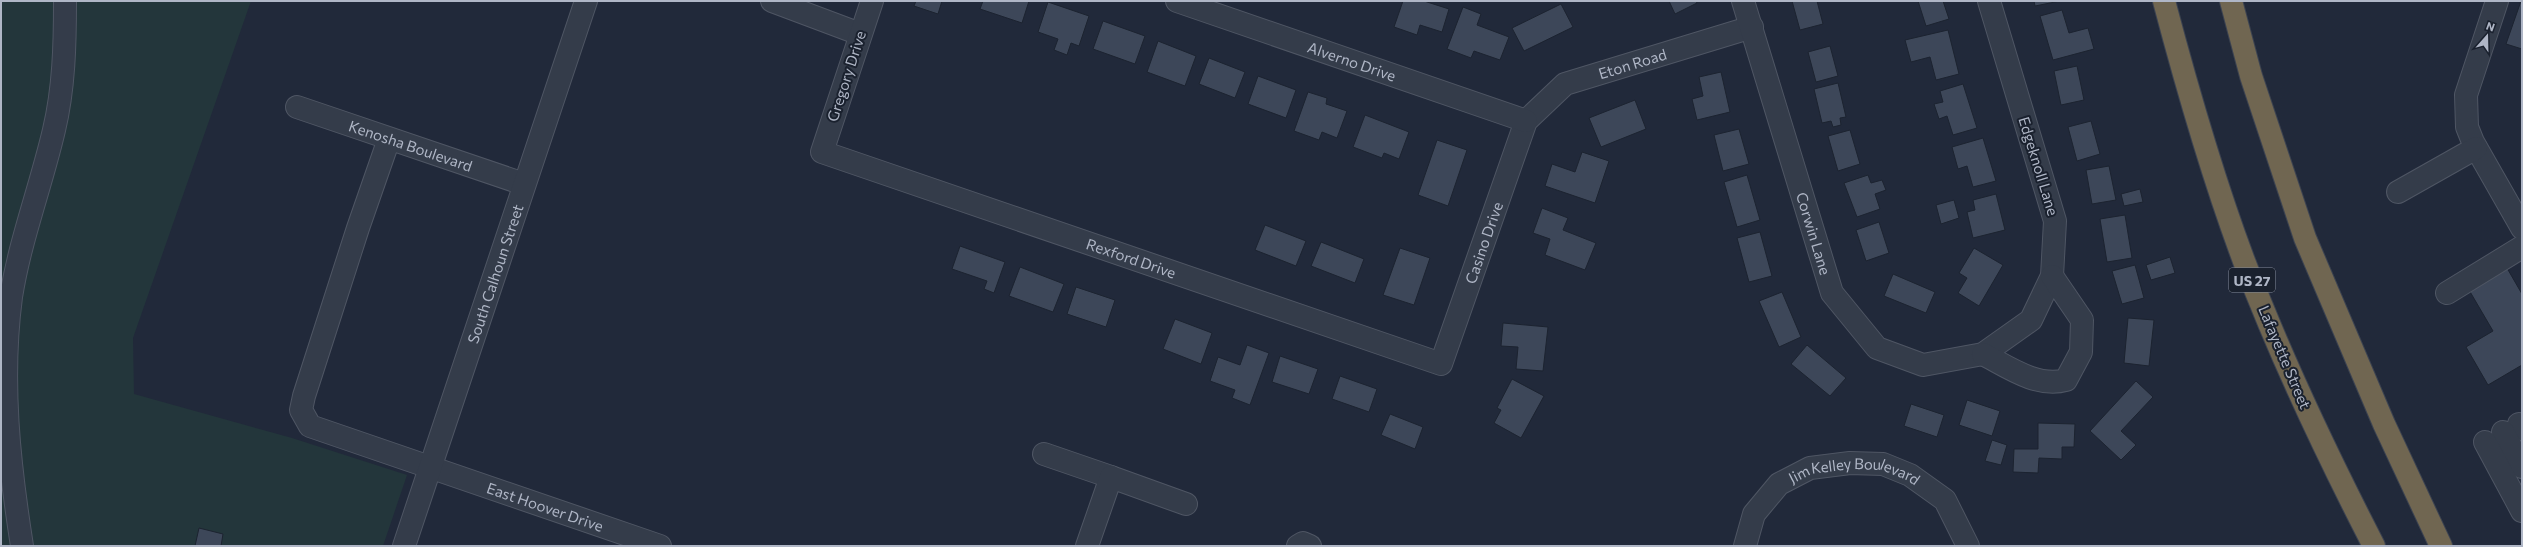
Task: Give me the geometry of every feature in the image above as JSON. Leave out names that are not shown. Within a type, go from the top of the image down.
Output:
[{"type":"highway","name":"Lafayette Street","points":[[2164,1],[2188,94],[2244,260],[2325,452],[2374,546]]},
{"type":"highway","points":[[2231,1],[2251,76],[2305,238],[2384,424],[2441,546]]},
{"type":"street","points":[[22,546],[5,426],[4,359],[11,297],[25,234],[54,130],[60,97],[66,36],[65,1]]},
{"type":"street","name":"South Calhoun Street","points":[[404,546],[586,1]]},
{"type":"street","points":[[772,1],[860,34]]},
{"type":"street","name":"Gregory Drive","points":[[822,152],[872,1]]},
{"type":"street","name":"Alverno Drive","points":[[1177,1],[1526,121]]},
{"type":"street","name":"Corwin Lane","points":[[1743,1],[1832,294],[1877,348],[1923,365],[1983,354]]},
{"type":"street","name":"Edgeknoll Lane","points":[[1983,354],[2030,320],[2052,276],[2055,221],[1989,1]]},
{"type":"street","points":[[2497,1],[2466,95],[2467,127],[2476,148],[2522,228]]},
{"type":"street","name":"Eton Road","points":[[1526,121],[1565,84],[1752,27]]},
{"type":"street","name":"Kenosha Boulevard","points":[[296,107],[524,184]]},
{"type":"street","name":"Casino Drive","points":[[1441,364],[1526,121]]},
{"type":"street","name":"East Hoover Drive","points":[[389,139],[358,228],[304,396],[302,410],[310,426],[660,546]]},
{"type":"street","points":[[2398,192],[2476,148]]},
{"type":"street","name":"Rexford Drive","points":[[822,152],[1441,364]]},
{"type":"street","points":[[2447,293],[2522,247]]},
{"type":"street","points":[[1983,354],[2024,375],[2039,380],[2055,383],[2066,380],[2082,352],[2082,320],[2052,276]]},
{"type":"street","points":[[2506,432],[2522,448]]},
{"type":"street","points":[[2506,432],[2522,467]]},
{"type":"street","points":[[2506,432],[2522,485]]},
{"type":"street","points":[[2506,432],[2522,511]]},
{"type":"street","points":[[1044,454],[1186,504]]},
{"type":"street","name":"Jim Kelley Boulevard","points":[[1745,546],[1754,514],[1779,484],[1810,468],[1850,462],[1883,464],[1910,475],[1945,500],[1968,546]]},
{"type":"street","points":[[1087,546],[1111,477]]},
{"type":"street","points":[[1298,546],[1303,543],[1310,546]]},
{"type":"green space","points":[[1,1],[251,1],[133,338],[134,394],[292,438],[407,475],[383,546],[1,546]]},
{"type":"building","points":[[916,1],[942,1],[938,14],[914,6]]},
{"type":"building","points":[[983,1],[1029,1],[1022,23],[980,9]]},
{"type":"building","points":[[1403,1],[1424,1],[1449,9],[1442,32],[1420,25],[1417,35],[1394,27]]},
{"type":"building","points":[[1669,1],[1696,1],[1697,3],[1675,14]]},
{"type":"building","points":[[1792,1],[1817,1],[1823,24],[1800,30]]},
{"type":"building","points":[[1918,1],[1943,1],[1949,19],[1926,26]]},
{"type":"building","points":[[2034,1],[2060,1],[2035,6]]},
{"type":"building","points":[[2522,1],[2522,49],[2506,44]]},
{"type":"building","points":[[1048,2],[1089,16],[1079,46],[1071,43],[1067,55],[1054,50],[1058,39],[1038,32]]},
{"type":"building","points":[[1561,4],[1573,27],[1524,51],[1512,28]]},
{"type":"building","points":[[1463,7],[1481,14],[1477,25],[1509,37],[1500,60],[1474,51],[1471,58],[1447,49]]},
{"type":"building","points":[[2062,10],[2069,33],[2088,28],[2094,49],[2053,60],[2040,16]]},
{"type":"building","points":[[1103,21],[1145,36],[1135,64],[1093,49]]},
{"type":"building","points":[[1948,30],[1959,74],[1936,80],[1930,57],[1911,62],[1905,40]]},
{"type":"building","points":[[1158,41],[1196,56],[1185,86],[1147,72]]},
{"type":"building","points":[[1830,46],[1838,76],[1816,82],[1808,52]]},
{"type":"building","points":[[1209,58],[1245,72],[1235,98],[1199,84]]},
{"type":"building","points":[[2077,66],[2084,100],[2061,105],[2054,71]]},
{"type":"building","points":[[1721,72],[1730,112],[1697,120],[1692,99],[1703,96],[1699,77]]},
{"type":"building","points":[[1258,76],[1296,90],[1286,118],[1248,104]]},
{"type":"building","points":[[1838,83],[1846,117],[1840,118],[1841,125],[1833,127],[1831,121],[1822,123],[1814,89]]},
{"type":"building","points":[[1963,84],[1977,128],[1953,135],[1947,116],[1939,119],[1934,104],[1943,102],[1940,91]]},
{"type":"building","points":[[1308,92],[1327,98],[1326,104],[1347,111],[1337,138],[1322,132],[1319,140],[1294,131]]},
{"type":"building","points":[[1635,100],[1646,129],[1601,147],[1589,118]]},
{"type":"building","points":[[1365,115],[1409,132],[1399,159],[1384,153],[1382,158],[1353,147]]},
{"type":"building","points":[[2091,121],[2100,154],[2077,161],[2068,127]]},
{"type":"building","points":[[1739,129],[1749,164],[1723,171],[1714,135]]},
{"type":"building","points":[[1850,130],[1860,164],[1838,171],[1828,136]]},
{"type":"building","points":[[1983,138],[1996,181],[1973,187],[1967,166],[1958,169],[1952,147]]},
{"type":"building","points":[[1437,140],[1467,150],[1448,206],[1418,195]]},
{"type":"building","points":[[1582,152],[1609,161],[1595,203],[1545,186],[1552,164],[1575,172]]},
{"type":"building","points":[[2109,166],[2116,200],[2092,204],[2086,170]]},
{"type":"building","points":[[1747,175],[1760,220],[1737,227],[1724,182]]},
{"type":"building","points":[[1868,175],[1871,183],[1882,180],[1886,190],[1875,194],[1880,209],[1857,217],[1844,183]]},
{"type":"building","points":[[2140,189],[2143,202],[2124,206],[2121,194]]},
{"type":"building","points":[[1996,194],[2005,230],[1973,238],[1967,212],[1975,210],[1973,200]]},
{"type":"building","points":[[1954,200],[1959,218],[1941,224],[1936,205]]},
{"type":"building","points":[[1542,208],[1568,218],[1563,230],[1596,243],[1585,270],[1545,255],[1550,239],[1533,233]]},
{"type":"building","points":[[2125,215],[2132,258],[2107,262],[2100,219]]},
{"type":"building","points":[[1879,222],[1889,253],[1866,261],[1856,230]]},
{"type":"building","points":[[1265,225],[1306,241],[1296,266],[1255,250]]},
{"type":"building","points":[[1760,232],[1772,276],[1749,282],[1737,238]]},
{"type":"building","points":[[1321,242],[1364,259],[1355,283],[1311,266]]},
{"type":"building","points":[[960,246],[1005,262],[994,293],[984,289],[987,281],[952,269]]},
{"type":"building","points":[[1400,248],[1430,258],[1414,305],[1383,295]]},
{"type":"building","points":[[1974,248],[2003,265],[1979,306],[1958,293],[1967,278],[1959,273]]},
{"type":"building","points":[[2170,257],[2175,273],[2151,280],[2146,265]]},
{"type":"building","points":[[2135,265],[2144,298],[2122,304],[2112,271]]},
{"type":"building","points":[[1020,267],[1064,284],[1053,312],[1009,296]]},
{"type":"building","points":[[2507,268],[2522,294],[2522,365],[2488,385],[2466,347],[2493,331],[2469,290]]},
{"type":"building","points":[[1893,274],[1935,292],[1926,313],[1884,296]]},
{"type":"building","points":[[1076,287],[1115,300],[1106,327],[1067,314]]},
{"type":"building","points":[[1782,292],[1801,337],[1779,347],[1759,301]]},
{"type":"building","points":[[2128,318],[2154,320],[2149,366],[2124,363]]},
{"type":"building","points":[[1175,319],[1212,333],[1201,364],[1163,349]]},
{"type":"building","points":[[1503,323],[1548,327],[1543,371],[1516,369],[1518,347],[1501,346]]},
{"type":"building","points":[[1247,345],[1269,353],[1250,405],[1232,398],[1235,390],[1210,381],[1218,357],[1240,365]]},
{"type":"building","points":[[1807,345],[1846,378],[1830,396],[1791,364]]},
{"type":"building","points":[[1280,356],[1318,369],[1309,394],[1272,382]]},
{"type":"building","points":[[1340,376],[1377,389],[1369,412],[1332,399]]},
{"type":"building","points":[[1512,379],[1544,396],[1521,438],[1494,423],[1501,410],[1497,408]]},
{"type":"building","points":[[2136,381],[2153,397],[2121,431],[2136,445],[2121,460],[2090,431]]},
{"type":"building","points":[[1967,400],[2000,411],[1992,436],[1959,425]]},
{"type":"building","points":[[1911,404],[1944,415],[1937,437],[1904,426]]},
{"type":"building","points":[[1390,414],[1423,427],[1415,449],[1381,435]]},
{"type":"building","points":[[2038,423],[2075,424],[2074,447],[2062,447],[2062,459],[2039,458],[2038,473],[2013,472],[2014,449],[2038,449]]},
{"type":"building","points":[[1992,440],[2007,445],[2001,465],[1985,461]]},
{"type":"building","points":[[199,528],[223,534],[221,546],[195,546]]}]
